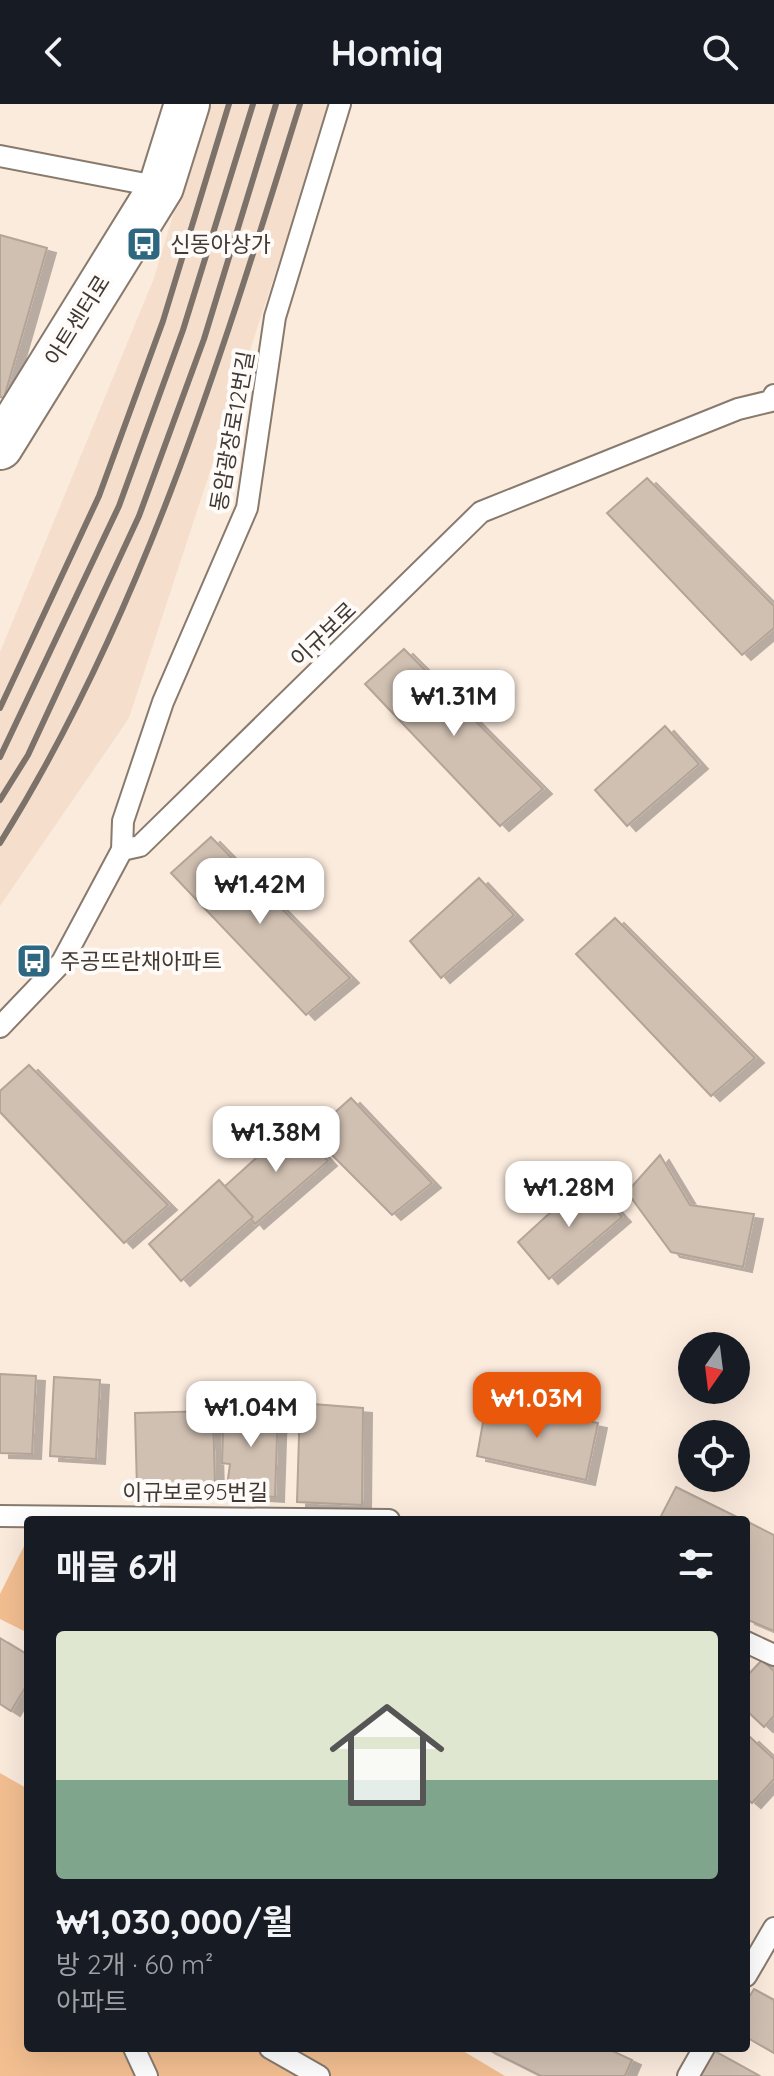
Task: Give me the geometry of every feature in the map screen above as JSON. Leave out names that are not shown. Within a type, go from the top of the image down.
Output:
[{"type":"street","name":"아트센터로","points":[[0,447],[161,187],[187,104]]},
{"type":"lane","name":"동암광장로12번길","points":[[122,850],[123,821],[163,702],[247,508],[275,317],[340,104]]},
{"type":"lane","points":[[0,156],[161,187]]},
{"type":"lane","name":"이규보로","points":[[122,850],[140,846],[481,512],[738,409],[773,401]]},
{"type":"lane","points":[[0,1027],[62,962],[122,850]]},
{"type":"lane","name":"이규보로95번길","points":[[0,1516],[24,1516]]},
{"type":"lane","points":[[750,1644],[774,1655]]},
{"type":"lane","points":[[750,1969],[774,1928]]},
{"type":"lane","points":[[136,2052],[147,2076]]},
{"type":"lane","points":[[277,2052],[319,2076]]},
{"type":"lane","points":[[688,2076],[702,2052]]},
{"type":"shaded area","points":[[207,104],[331,104],[129,718],[0,906],[0,652],[154,278]]},
{"type":"shaded area","points":[[24,1546],[24,1631],[0,1619],[0,1594]]},
{"type":"shaded area","points":[[0,1773],[24,1787],[24,2052],[465,2052],[505,2076],[0,2076]]},
{"type":"building","points":[[0,235],[47,248],[4,398],[0,397]]},
{"type":"building","points":[[647,478],[774,606],[774,628],[742,655],[607,513]]},
{"type":"building","points":[[404,649],[543,789],[500,826],[365,684]]},
{"type":"building","points":[[665,726],[699,764],[627,826],[595,790]]},
{"type":"building","points":[[211,837],[350,978],[306,1015],[171,873]]},
{"type":"building","points":[[479,878],[514,915],[441,978],[410,941]]},
{"type":"building","points":[[615,918],[755,1058],[711,1096],[576,954]]},
{"type":"building","points":[[29,1065],[168,1205],[124,1243],[0,1112],[0,1091]]},
{"type":"building","points":[[351,1098],[432,1183],[392,1215],[311,1134]]},
{"type":"building","points":[[294,1124],[328,1161],[255,1224],[224,1187]]},
{"type":"building","points":[[660,1155],[690,1205],[754,1214],[743,1267],[671,1252],[627,1192]]},
{"type":"building","points":[[587,1179],[622,1217],[549,1279],[518,1242]]},
{"type":"building","points":[[219,1180],[253,1217],[181,1281],[149,1244]]},
{"type":"building","points":[[0,1374],[36,1376],[32,1454],[0,1453]]},
{"type":"building","points":[[54,1377],[100,1380],[96,1459],[50,1456]]},
{"type":"building","points":[[487,1400],[598,1423],[586,1480],[477,1456]]},
{"type":"building","points":[[300,1403],[363,1408],[362,1505],[297,1502]]},
{"type":"building","points":[[224,1404],[278,1406],[275,1497],[226,1494],[230,1464],[222,1463]]},
{"type":"building","points":[[213,1411],[215,1486],[137,1489],[135,1413]]},
{"type":"building","points":[[676,1487],[678,1492],[686,1492],[735,1516],[661,1516]]},
{"type":"building","points":[[750,1523],[774,1535],[774,1631],[750,1621]]},
{"type":"building","points":[[0,1638],[24,1653],[24,1690],[11,1711],[0,1704]]},
{"type":"building","points":[[762,1660],[774,1671],[774,1716],[764,1727],[750,1714],[750,1673]]},
{"type":"building","points":[[750,1737],[774,1759],[774,1779],[752,1803]]},
{"type":"building","points":[[754,1989],[774,2000],[774,2053],[750,2039],[750,1996]]},
{"type":"building","points":[[493,2052],[615,2052],[632,2060],[625,2076],[541,2076]]},
{"type":"building","points":[[712,2052],[717,2052],[760,2076],[698,2076]]},
{"type":"railway","points":[[0,708],[99,496],[163,321],[229,104]]},
{"type":"railway","points":[[0,757],[119,506],[183,330],[253,104]]},
{"type":"railway","points":[[0,800],[28,755],[139,516],[204,339],[276,104]]},
{"type":"railway","points":[[0,843],[96,667],[174,484],[240,295],[300,104]]},
{"type":"place","name":"신동아상가","points":[[144,244]]},
{"type":"place","name":"주공뜨란채아파트","points":[[34,961]]}]
